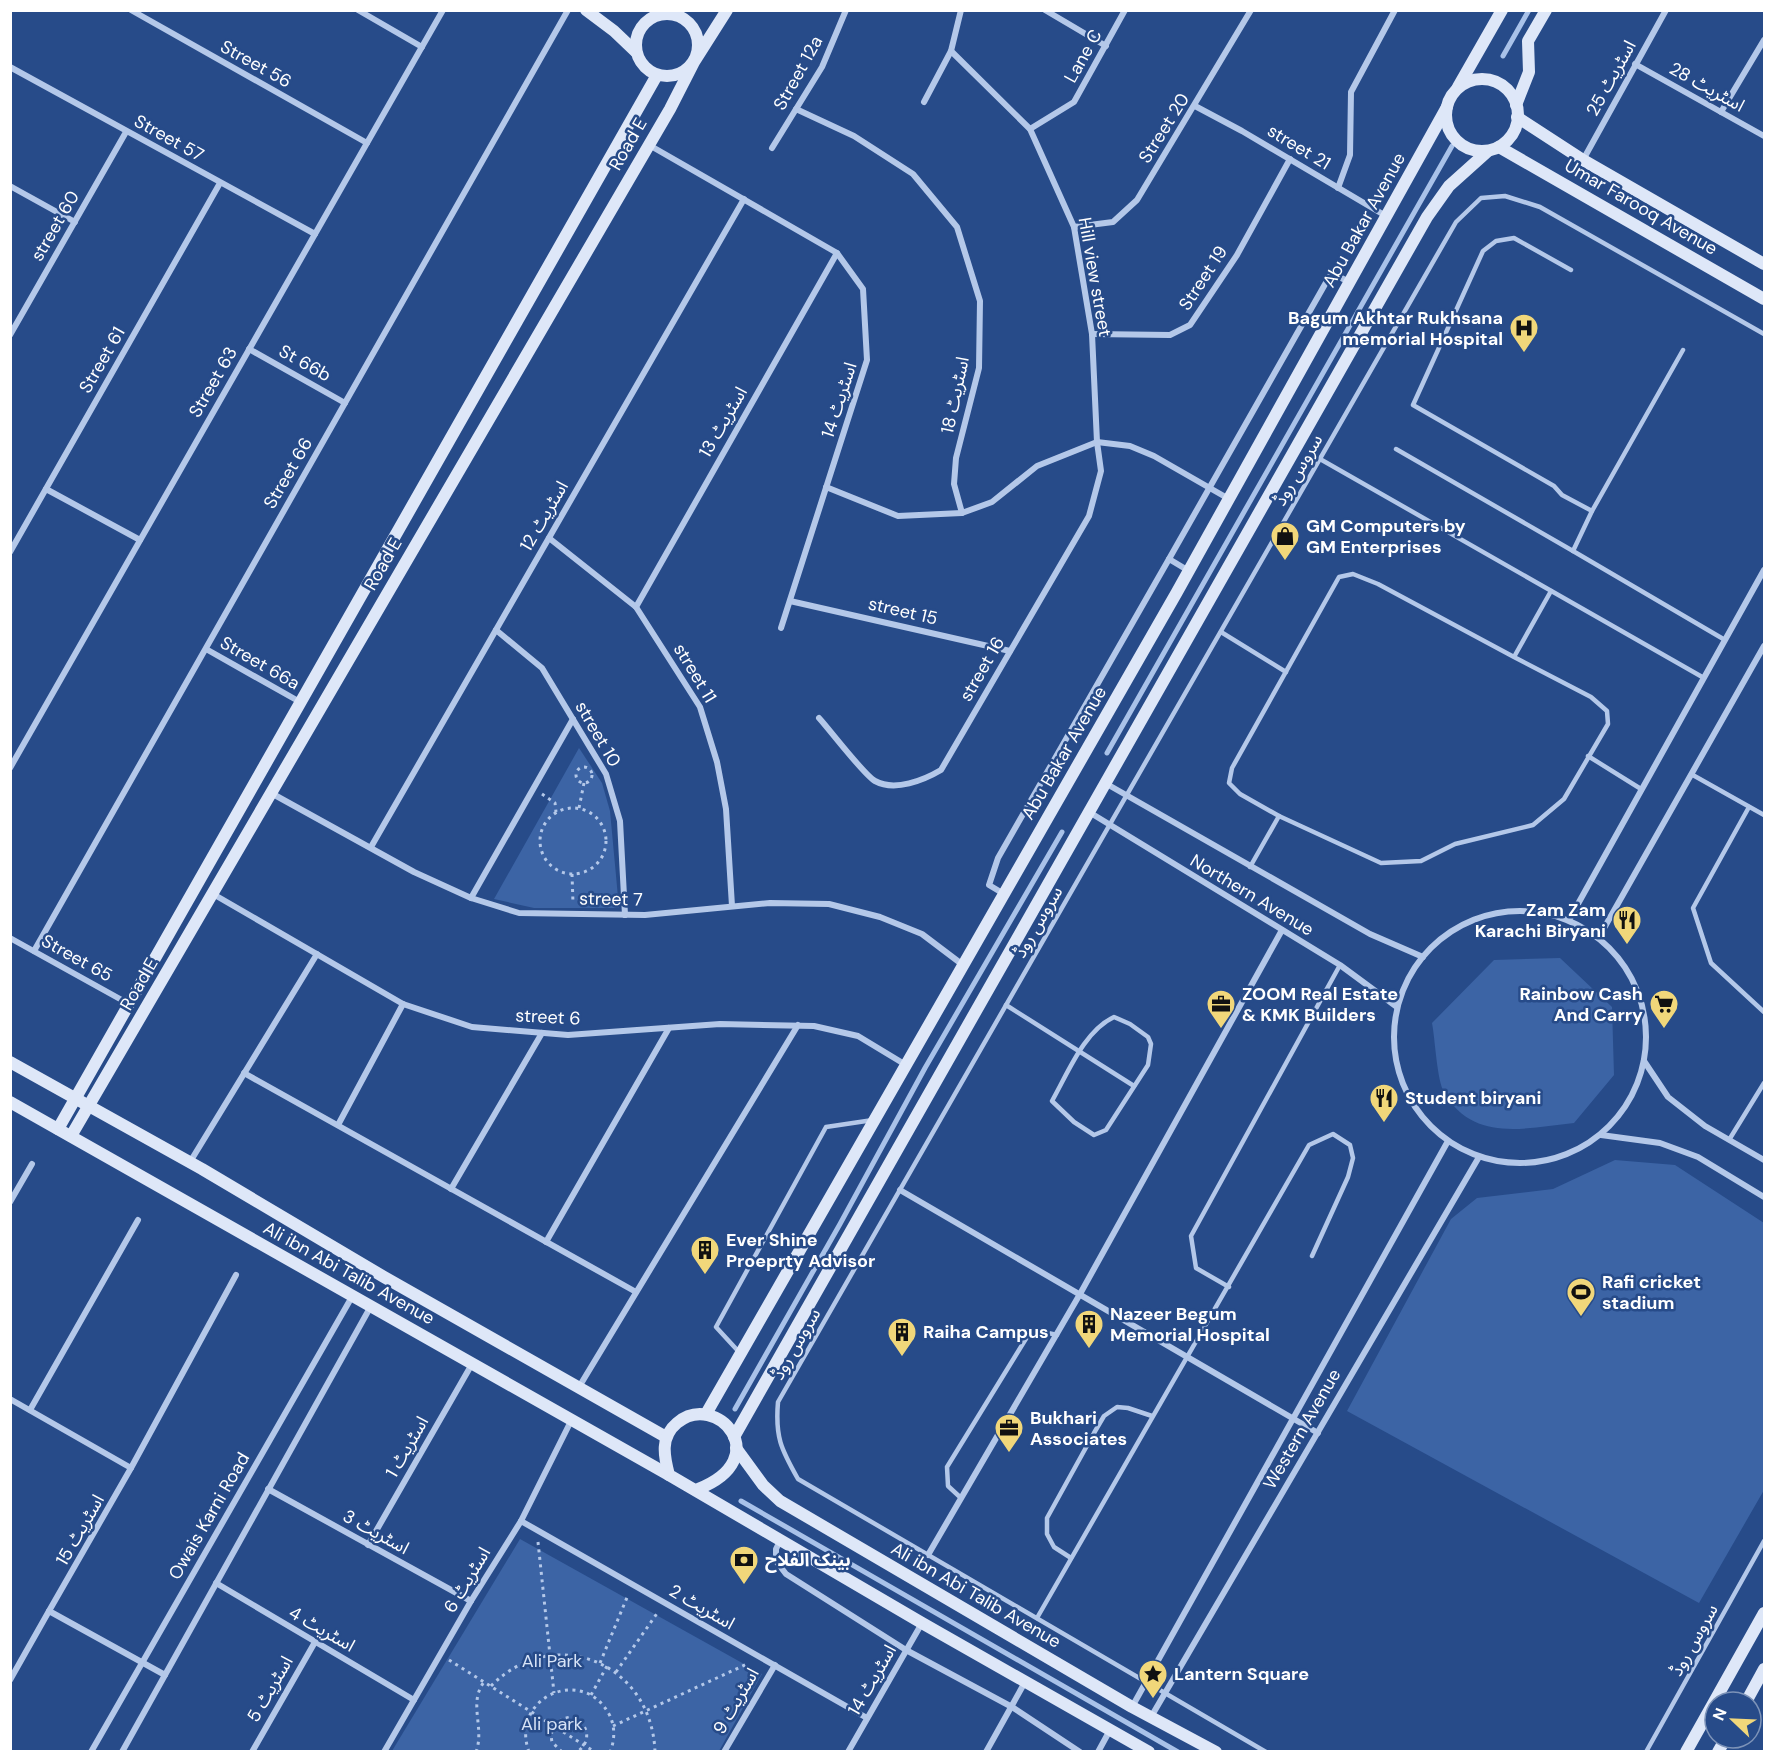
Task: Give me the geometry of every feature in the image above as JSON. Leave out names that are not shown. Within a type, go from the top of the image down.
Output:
[{"type":"main road","points":[[586,10],[614,31],[636,52],[640,62],[657,75],[678,75],[694,62],[698,52],[696,31],[690,22],[674,12],[651,17],[638,32],[636,52]]},
{"type":"main road","points":[[639,10],[651,17]]},
{"type":"main road","name":"Road E","points":[[71,1136],[649,144],[694,62],[727,10]]},
{"type":"main road","points":[[1494,149],[1476,151],[1455,140],[1449,130],[1447,106],[1502,10]]},
{"type":"main road","points":[[698,1489],[722,1478],[730,1470],[735,1442],[1105,783],[1427,217],[1449,186],[1515,129],[1517,111],[1529,72],[1528,41],[1545,10]]},
{"type":"main road","name":"Road E","points":[[58,1129],[657,75]]},
{"type":"main road","points":[[1458,87],[1481,80],[1492,81],[1510,94],[1517,111]]},
{"type":"main road","name":"Abu Bakar Avenue","points":[[706,1414],[1189,572],[1447,106]]},
{"type":"main road","name":"Umar Farooq Avenue","points":[[1517,111],[1583,160],[1764,264]]},
{"type":"main road","name":"Umar Farooq Avenue","points":[[1494,149],[1764,299]]},
{"type":"main road","name":"Ali ibn Abi Talib Avenue","points":[[10,1062],[190,1162],[666,1437]]},
{"type":"main road","name":"Ali ibn Abi Talib Avenue","points":[[10,1102],[669,1475]]},
{"type":"main road","points":[[735,1442],[727,1426],[706,1414],[694,1414],[682,1419],[666,1437],[664,1448],[669,1475],[698,1489],[922,1623],[1149,1752]]},
{"type":"main road","name":"Ali ibn Abi Talib Avenue","points":[[735,1442],[763,1485],[780,1501],[1132,1707],[1216,1752]]},
{"type":"main road","points":[[1686,1752],[1764,1613]]},
{"type":"main road","points":[[1753,1690],[1764,1669]]},
{"type":"street","name":"Street 56","points":[[131,10],[367,143]]},
{"type":"street","points":[[358,10],[422,47]]},
{"type":"street","name":"Street 63","points":[[10,768],[443,10]]},
{"type":"street","name":"Street 66","points":[[34,951],[568,10]]},
{"type":"street","name":"Street 12a","points":[[772,148],[822,67],[846,10]]},
{"type":"street","points":[[924,102],[951,51],[961,10]]},
{"type":"street","points":[[1045,10],[1106,46]]},
{"type":"street","name":"Lane C","points":[[1029,129],[1074,102],[1125,10]]},
{"type":"street","name":"Street 20","points":[[1074,227],[1113,222],[1137,200],[1251,10]]},
{"type":"street","points":[[1338,188],[1350,155],[1351,92],[1395,10]]},
{"type":"street","name":"اسٹریٹ 25","points":[[1583,160],[1666,10]]},
{"type":"street","points":[[1721,112],[1764,40]]},
{"type":"street","name":"Hill view street","points":[[951,51],[1029,129],[1074,227],[1092,334],[1096,442]]},
{"type":"street","name":"اسٹریٹ 28","points":[[1635,64],[1764,136]]},
{"type":"street","name":"Street 57","points":[[10,67],[315,234]]},
{"type":"street","name":"street 21","points":[[1195,106],[1386,216]]},
{"type":"street","name":"اسٹریٹ 18","points":[[796,109],[854,136],[913,174],[957,226],[980,301],[979,368],[956,458],[954,484],[962,513]]},
{"type":"street","name":"street 60","points":[[10,334],[126,132]]},
{"type":"street","name":"اسٹریٹ 14","points":[[649,144],[837,253],[863,289],[867,360],[781,628]]},
{"type":"street","name":"Street 19","points":[[1092,334],[1170,335],[1190,325],[1237,255],[1290,159]]},
{"type":"street","name":"Street 61","points":[[10,552],[220,183]]},
{"type":"street","points":[[10,186],[75,222]]},
{"type":"street","name":"اسٹریٹ 12","points":[[370,847],[744,199]]},
{"type":"street","name":"اسٹریٹ 13","points":[[636,607],[837,253]]},
{"type":"street","points":[[1004,894],[988,885],[998,858],[1328,279],[1332,273],[1349,282]]},
{"type":"street","name":"St 66b","points":[[249,349],[345,403]]},
{"type":"street","points":[[826,487],[898,516],[962,513],[992,502],[1037,466],[1096,442],[1130,446],[1154,456],[1229,499]]},
{"type":"street","name":"street 16","points":[[819,718],[875,781],[895,785],[923,780],[941,770],[1089,516],[1101,471],[1096,442]]},
{"type":"street","points":[[46,489],[140,540]]},
{"type":"street","name":"street 11","points":[[549,538],[636,607],[700,707],[717,762],[726,809],[732,906]]},
{"type":"street","points":[[1169,559],[1189,572]]},
{"type":"street","points":[[1569,920],[1764,570]]},
{"type":"street","name":"street 15","points":[[790,601],[1010,651]]},
{"type":"street","name":"street 10","points":[[496,630],[542,668],[606,774],[620,821],[625,915]]},
{"type":"street","points":[[1599,937],[1764,646]]},
{"type":"street","name":"Street 66a","points":[[206,649],[300,702]]},
{"type":"street","points":[[471,898],[573,719]]},
{"type":"street","name":"Northern Avenue","points":[[1105,783],[1370,934],[1423,957]]},
{"type":"street","name":"street 7","points":[[271,793],[414,872],[471,898],[519,913],[625,915],[770,903],[829,904],[880,916],[922,934],[963,965]]},
{"type":"street","name":"Northern Avenue","points":[[1089,812],[1110,827],[1340,965],[1397,1007]]},
{"type":"street","name":"street 6","points":[[213,894],[403,1004],[472,1027],[568,1035],[720,1024],[814,1026],[858,1036],[906,1065]]},
{"type":"street","points":[[1530,910],[1569,920],[1599,937],[1622,962],[1639,993],[1646,1026],[1644,1061],[1629,1102],[1601,1135],[1563,1156],[1521,1164],[1479,1157],[1448,1141],[1420,1115],[1402,1082],[1394,1045],[1397,1007],[1407,980],[1423,957],[1453,930],[1490,914],[1530,910]]},
{"type":"street","points":[[928,1555],[1057,1335],[1282,930]]},
{"type":"street","name":"Street 65","points":[[10,938],[129,1004]]},
{"type":"street","points":[[190,1162],[317,954]]},
{"type":"street","points":[[338,1125],[403,1004]]},
{"type":"street","points":[[579,1387],[798,1025]]},
{"type":"street","points":[[546,1242],[669,1028]]},
{"type":"street","points":[[451,1189],[542,1033]]},
{"type":"street","points":[[1644,1061],[1668,1097],[1705,1126],[1764,1160]]},
{"type":"street","points":[[244,1073],[636,1292]]},
{"type":"street","points":[[1601,1135],[1660,1143],[1698,1157],[1764,1197]]},
{"type":"street","name":"Western Avenue","points":[[1132,1707],[1448,1141]]},
{"type":"street","name":"Western Avenue","points":[[1151,1717],[1479,1157]]},
{"type":"street","points":[[10,1202],[32,1164]]},
{"type":"street","points":[[900,1190],[1317,1433]]},
{"type":"street","points":[[30,1410],[138,1220]]},
{"type":"street","name":"اسٹریٹ 15","points":[[10,1680],[131,1468],[236,1275]]},
{"type":"street","name":"Owais Karni Road","points":[[91,1752],[353,1295]]},
{"type":"street","name":"Owais Karni Road","points":[[122,1752],[372,1305]]},
{"type":"street","name":"اسٹریٹ 1","points":[[368,1545],[472,1364]]},
{"type":"street","points":[[10,1399],[131,1468]]},
{"type":"street","name":"اسٹریٹ 6","points":[[384,1752],[471,1601],[521,1521],[571,1421]]},
{"type":"street","name":"اسٹریٹ 3","points":[[268,1489],[471,1601]]},
{"type":"street","name":"اسٹریٹ 2","points":[[521,1521],[867,1718]]},
{"type":"street","points":[[781,1540],[776,1549],[776,1561],[786,1574],[906,1650],[1012,1707],[1080,1752]]},
{"type":"street","name":"اسٹریٹ 4","points":[[216,1583],[414,1700]]},
{"type":"street","points":[[50,1611],[165,1675]]},
{"type":"street","name":"اسٹریٹ 14","points":[[848,1752],[922,1623]]},
{"type":"street","name":"اسٹریٹ 5","points":[[252,1752],[315,1642]]},
{"type":"street","name":"اسٹریٹ 9","points":[[724,1752],[775,1665]]},
{"type":"street","points":[[986,1752],[1025,1682]]},
{"type":"street","points":[[1098,1752],[1110,1730]]},
{"type":"lane","name":"سروس روڈ","points":[[1266,1752],[798,1479],[784,1454],[776,1428],[778,1402],[1456,222],[1481,198],[1505,196],[1540,207],[1764,334]]},
{"type":"lane","points":[[1571,270],[1514,238],[1496,241],[1483,251],[1413,405],[1554,486],[1562,495],[1592,512]]},
{"type":"lane","points":[[1573,551],[1592,512],[1683,350]]},
{"type":"lane","points":[[1396,449],[1725,640]]},
{"type":"lane","points":[[1320,459],[1704,678]]},
{"type":"lane","points":[[1353,574],[1378,584],[1514,657],[1591,697],[1607,711],[1608,724],[1564,799],[1533,825],[1455,844],[1421,861],[1381,863],[1279,816],[1240,794],[1229,783],[1232,768],[1339,577],[1353,574]]},
{"type":"lane","points":[[1514,657],[1551,591]]},
{"type":"lane","points":[[1221,632],[1286,672]]},
{"type":"lane","points":[[1588,756],[1641,789]]},
{"type":"lane","points":[[1691,774],[1764,815]]},
{"type":"lane","points":[[1749,807],[1693,908],[1712,963],[1764,1012]]},
{"type":"lane","points":[[1250,867],[1279,816]]},
{"type":"lane","points":[[1229,1287],[1196,1268],[1191,1236],[1340,965]]},
{"type":"lane","points":[[1006,1005],[1134,1086]]},
{"type":"lane","points":[[1114,1017],[1130,1024],[1148,1037],[1151,1044],[1148,1065],[1134,1086],[1106,1130],[1094,1135],[1083,1130],[1062,1113],[1052,1101],[1080,1051],[1104,1022],[1114,1017]]},
{"type":"lane","points":[[1729,1140],[1764,1083]]},
{"type":"lane","points":[[740,1354],[716,1327],[826,1127],[874,1119]]},
{"type":"lane","points":[[1036,1618],[1309,1145],[1333,1134],[1350,1145],[1353,1158],[1348,1177],[1312,1256]]},
{"type":"lane","points":[[961,1498],[948,1486],[947,1467],[1027,1337],[1039,1330],[1057,1335]]},
{"type":"lane","points":[[1071,1558],[1054,1547],[1047,1534],[1047,1518],[1094,1433],[1104,1416],[1117,1407],[1152,1416]]},
{"type":"lane","name":"سروس روڈ","points":[[1646,1752],[1764,1541]]},
{"type":"path","points":[[585,766],[591,770],[592,775],[590,781],[584,783],[577,780],[575,774],[577,769],[585,766]]},
{"type":"path","points":[[579,808],[584,783]]},
{"type":"path","points":[[533,788],[555,802],[556,812]]},
{"type":"path","points":[[566,808],[579,808],[596,816],[602,825],[606,845],[598,864],[590,870],[572,874],[560,872],[551,866],[540,849],[542,828],[556,812],[566,808]]},
{"type":"path","points":[[572,874],[573,914]]},
{"type":"path","points":[[537,1530],[554,1693]]},
{"type":"path","points":[[600,1663],[633,1584]]},
{"type":"path","points":[[616,1672],[664,1602]]},
{"type":"path","points":[[441,1654],[595,1752]]},
{"type":"path","points":[[491,1686],[512,1668],[550,1656],[574,1656],[600,1663],[616,1672],[639,1695],[654,1734],[655,1752]]},
{"type":"path","points":[[613,1726],[761,1658]]},
{"type":"path","points":[[591,1695],[607,1666]]},
{"type":"path","points":[[476,1752],[480,1739],[476,1699],[484,1682]]},
{"type":"path","points":[[529,1751],[525,1734],[531,1712],[539,1702],[554,1693],[574,1690],[591,1695],[606,1709],[614,1733],[610,1752]]},
{"type":"path","points":[[554,1725],[565,1718],[577,1719],[585,1728],[587,1734],[584,1745],[577,1752]]},
{"type":"path","points":[[554,1725],[552,1742],[562,1752]]},
{"type":"green space","points":[[579,748],[602,783],[610,811],[619,908],[534,908],[494,899]]},
{"type":"green space","points":[[1560,958],[1612,1007],[1614,1075],[1574,1123],[1519,1129],[1485,1126],[1470,1119],[1456,1108],[1444,1092],[1438,1069],[1432,1023],[1494,960]]},
{"type":"green space","name":"Rafi cricket stadium","points":[[1615,1160],[1675,1165],[1764,1223],[1764,1490],[1699,1603],[1347,1411],[1451,1219],[1477,1198],[1553,1189]]},
{"type":"green space","name":"Ali Park","points":[[520,1539],[762,1674],[719,1751],[392,1751]]},
{"type":"waterway","points":[[1503,56],[1529,10]]},
{"type":"waterway","points":[[1107,753],[1452,146]]},
{"type":"waterway","points":[[735,1409],[925,1068],[1062,832]]},
{"type":"waterway","points":[[741,1501],[1178,1752]]},
{"type":"place","name":"Bagum Akhtar Rukhsana memorial Hospital","points":[[1524,354]]},
{"type":"place","name":"GM Computers by GM Enterprises","points":[[1285,562]]},
{"type":"place","name":"Zam Zam Karachi Biryani","points":[[1627,946]]},
{"type":"place","name":"ZOOM Real Estate & KMK Builders","points":[[1221,1030]]},
{"type":"place","name":"Rainbow Cash And Carry","points":[[1664,1030]]},
{"type":"place","name":"Student biryani","points":[[1384,1124]]},
{"type":"place","name":"Ever Shine Proeprty Advisor","points":[[705,1276]]},
{"type":"place","name":"Rafi cricket stadium","points":[[1581,1318]]},
{"type":"place","name":"Nazeer Begum Memorial Hospital","points":[[1089,1350]]},
{"type":"place","name":"Raiha Campus","points":[[902,1358]]},
{"type":"place","name":"Bukhari Associates","points":[[1009,1454]]},
{"type":"place","name":"بینک الفلاح","points":[[744,1586]]},
{"type":"place","name":"Lantern Square","points":[[1153,1700]]},
{"type":"park label","name":"Ali park","points":[[552,1724]]}]
